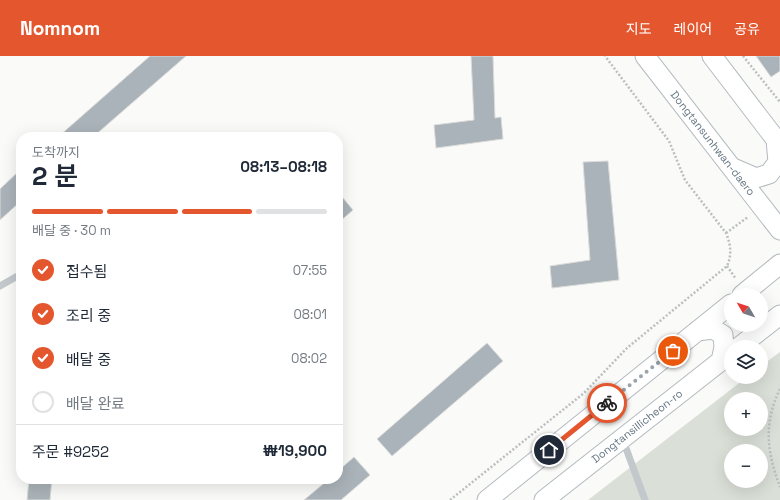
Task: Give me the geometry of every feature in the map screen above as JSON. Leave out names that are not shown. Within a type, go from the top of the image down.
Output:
[{"type":"main road","name":"Dongtansunhwan-daero","points":[[646,56],[780,230]]},
{"type":"main road","points":[[712,56],[778,142],[778,162],[769,174],[756,178],[732,167]]},
{"type":"main road","points":[[751,288],[780,264]]},
{"type":"main road","points":[[487,500],[724,310]]},
{"type":"main road","points":[[748,340],[780,315]]},
{"type":"main road","points":[[698,331],[713,329],[723,335],[724,347]]},
{"type":"main road","name":"Dongtansillicheon-ro","points":[[544,500],[724,359]]},
{"type":"lane","points":[[0,286],[16,277]]},
{"type":"lane","points":[[622,438],[645,500]]},
{"type":"path","points":[[450,500],[584,393],[627,348],[727,266],[730,260],[730,243],[726,233],[685,180],[669,141],[605,56]]},
{"type":"path","points":[[743,56],[780,102]]},
{"type":"path","points":[[780,390],[769,417],[768,432],[771,459],[780,487]]},
{"type":"shaded area","points":[[780,352],[780,500],[588,500],[724,395],[724,436],[768,436],[768,392],[728,392],[738,384],[768,384],[768,361]]},
{"type":"building","points":[[150,56],[186,56],[99,132],[64,132]]},
{"type":"building","points":[[471,56],[493,56],[495,118],[501,117],[503,139],[436,148],[434,125],[474,120]]},
{"type":"building","points":[[756,56],[780,56],[780,71],[771,77]]},
{"type":"building","points":[[608,161],[619,280],[552,288],[550,266],[590,260],[583,162]]},
{"type":"building","points":[[16,174],[16,206],[0,220],[0,189]]},
{"type":"building","points":[[343,198],[353,210],[343,219]]},
{"type":"building","points":[[487,343],[503,361],[392,456],[377,439]]},
{"type":"building","points":[[354,457],[370,475],[341,500],[304,500],[323,484],[343,484],[343,467]]},
{"type":"building","points":[[29,484],[52,484],[50,500],[27,500]]},
{"type":"way so far","points":[[607,403],[673,351]]},
{"type":"route","points":[[549,450],[607,403]]}]
